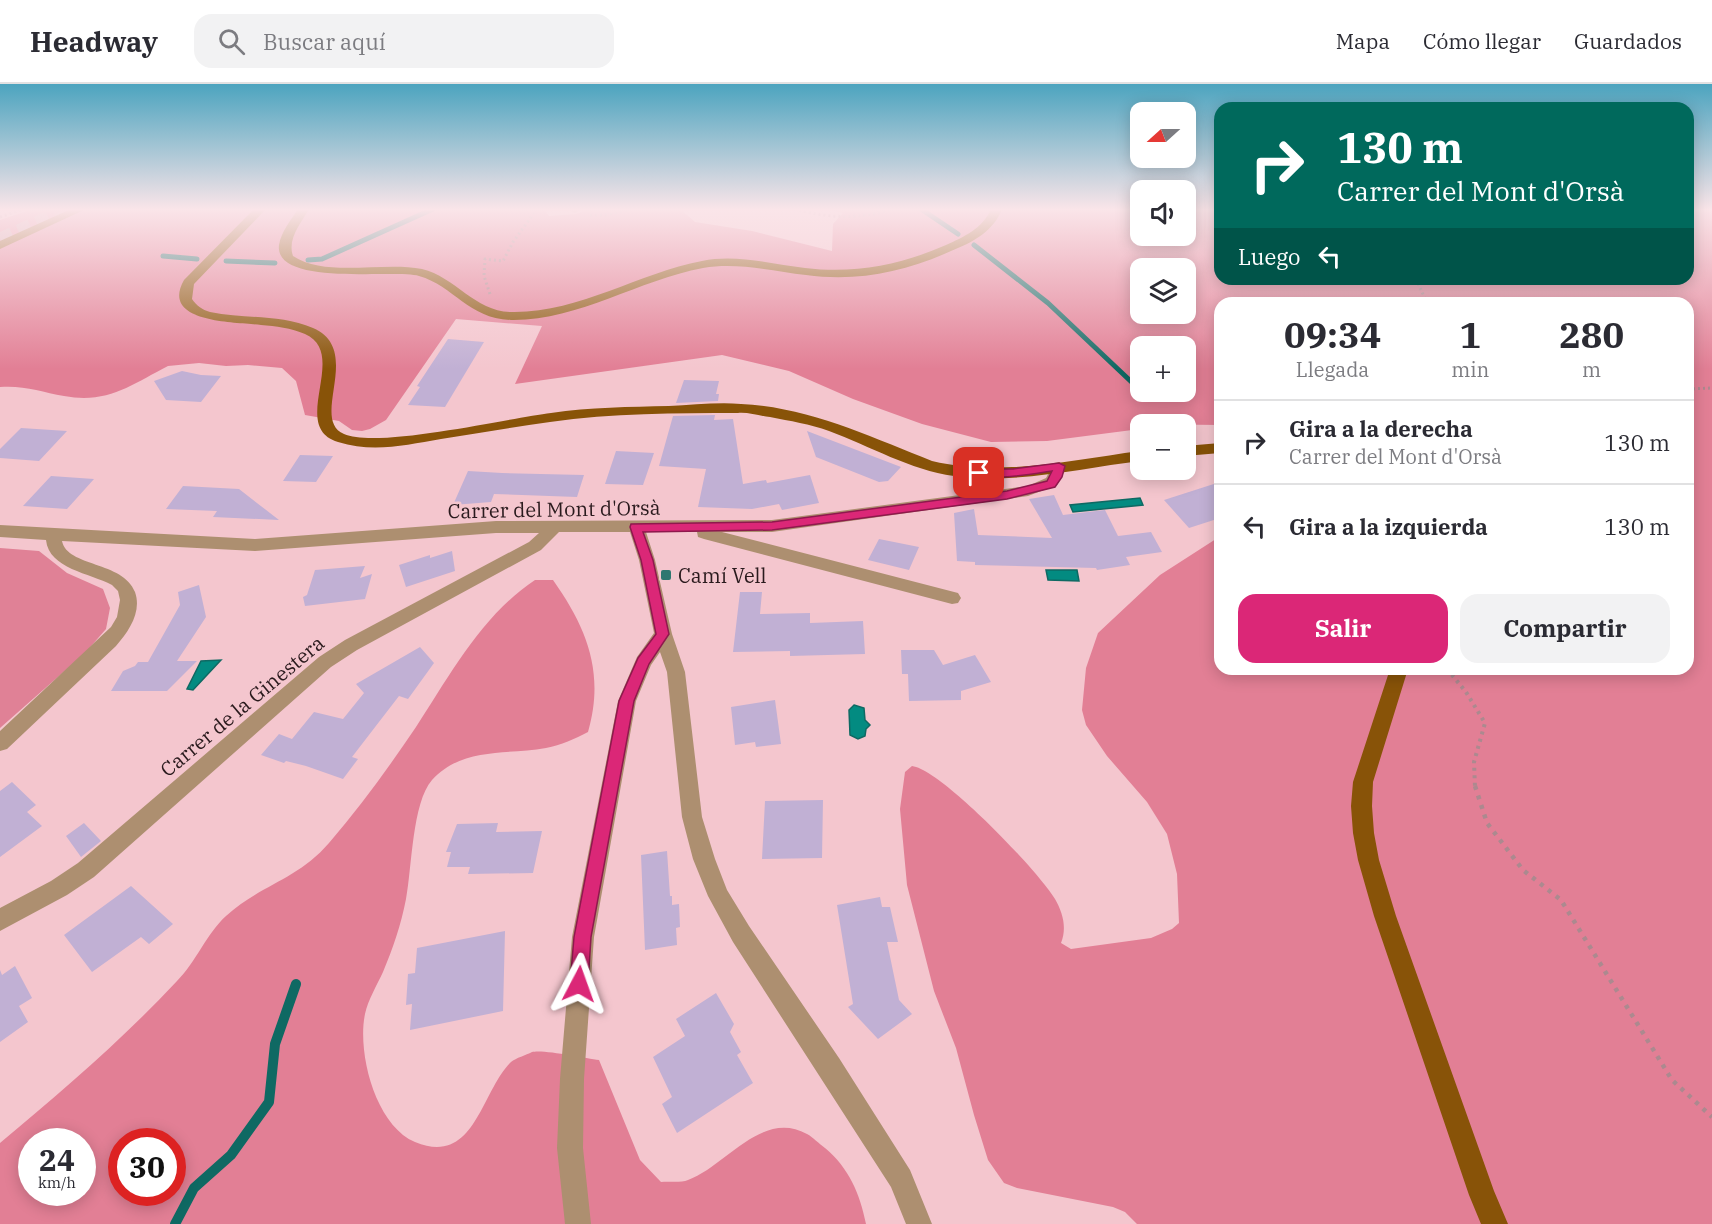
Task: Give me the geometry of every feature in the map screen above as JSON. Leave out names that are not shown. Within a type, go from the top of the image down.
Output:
[{"type":"main road","points":[[209,262],[184,290],[185,298],[195,311],[206,315],[289,325],[307,329],[318,335],[330,354],[324,415],[328,429],[339,438],[381,444],[553,417],[610,412],[742,408],[806,419],[928,465],[953,471],[1013,472],[1130,457]]},
{"type":"main road","points":[[294,262],[323,269],[398,269],[424,273],[436,277],[471,303],[496,315],[535,314],[559,309],[671,272],[705,264],[739,262]]},
{"type":"main road","points":[[744,262],[835,275],[861,275],[912,262]]},
{"type":"main road","points":[[1196,450],[1214,449]]},
{"type":"main road","points":[[1398,675],[1363,782],[1362,813],[1366,843],[1386,917],[1482,1195],[1495,1224]]},
{"type":"street","name":"Carrer del Mont d'Orsà","points":[[0,531],[255,545],[496,527],[772,526],[1007,495],[1051,484],[1057,477],[1059,466]]},
{"type":"street","name":"Carrer de la Ginestera","points":[[0,920],[59,888],[86,870],[325,662],[351,645],[535,546],[556,526]]},
{"type":"street","points":[[636,527],[647,560],[663,634],[676,672],[692,817],[704,859],[719,896],[741,934],[901,1179],[919,1224]]},
{"type":"street","points":[[681,528],[952,598]]},
{"type":"street","points":[[0,743],[110,641],[121,629],[129,609],[126,590],[103,572],[68,559],[56,549],[54,534]]},
{"type":"street","points":[[578,1224],[570,1148],[572,1079],[583,937],[627,701],[643,662],[663,634]]},
{"type":"path","points":[[485,262],[484,276],[496,315]]},
{"type":"path","points":[[1694,388],[1712,388]]},
{"type":"path","points":[[1452,675],[1466,692],[1485,723],[1474,762],[1475,788],[1487,823],[1523,870],[1561,900],[1672,1080],[1712,1118]]},
{"type":"shaded area","points":[[0,262],[1130,262],[1130,324],[1196,324],[1196,262],[1214,262],[1214,285],[1694,285],[1694,262],[1712,262],[1712,1224],[1137,1224],[1125,1212],[1113,1207],[1017,1188],[1004,1183],[988,1160],[956,1048],[934,991],[907,885],[900,809],[905,772],[912,766],[926,772],[966,802],[1030,867],[1055,899],[1064,926],[1061,943],[1071,949],[1151,938],[1172,929],[1179,923],[1177,874],[1167,834],[1147,802],[1107,756],[1086,725],[1082,710],[1086,668],[1098,633],[1160,575],[1214,540],[1214,675],[1694,675],[1694,297],[1214,297],[1214,425],[1196,425],[1196,414],[1130,414],[1130,430],[1047,441],[991,442],[922,424],[853,399],[789,371],[722,355],[515,384],[542,326],[456,319],[386,420],[362,431],[352,430],[339,421],[305,415],[296,381],[282,368],[199,363],[168,366],[119,391],[80,398],[0,387]]},
{"type":"shaded area","points":[[0,548],[39,551],[67,573],[103,589],[110,608],[106,629],[85,653],[0,728]]},
{"type":"shaded area","points":[[535,580],[553,580],[575,616],[590,652],[594,690],[593,710],[588,732],[552,747],[471,757],[444,769],[425,790],[414,836],[402,918],[365,1014],[364,1048],[372,1086],[379,1104],[401,1133],[415,1142],[435,1147],[451,1144],[464,1135],[474,1122],[511,1062],[537,1051],[599,1060],[640,1160],[661,1182],[688,1180],[760,1134],[775,1129],[791,1128],[812,1137],[841,1164],[857,1192],[866,1224],[0,1224],[0,1143],[91,1065],[156,1003],[184,973],[226,916],[239,905],[304,866],[329,843],[395,757],[468,647],[499,610]]},
{"type":"water","points":[[1140,498],[1143,505],[1073,512],[1070,505]]},
{"type":"water","points":[[1046,570],[1077,570],[1079,581],[1048,580]]},
{"type":"water","points":[[221,660],[193,690],[187,689],[201,661]]},
{"type":"water","points":[[854,705],[864,708],[865,720],[870,725],[866,729],[865,736],[858,739],[850,735],[849,710]]},
{"type":"building","points":[[448,339],[484,342],[445,407],[408,405],[420,387],[417,386]]},
{"type":"building","points":[[182,371],[221,376],[201,402],[166,400],[154,381]]},
{"type":"building","points":[[684,380],[719,381],[716,394],[719,394],[718,401],[676,403]]},
{"type":"building","points":[[715,415],[714,420],[733,419],[743,484],[766,480],[767,483],[810,475],[819,503],[782,510],[779,504],[752,509],[698,507],[706,469],[659,466],[673,416]]},
{"type":"building","points":[[21,428],[67,431],[39,461],[0,458],[0,449]]},
{"type":"building","points":[[807,431],[901,467],[888,481],[879,482],[816,457]]},
{"type":"building","points":[[616,451],[654,453],[643,485],[605,484]]},
{"type":"building","points":[[300,455],[333,456],[316,482],[283,481]]},
{"type":"building","points":[[468,471],[584,475],[577,497],[494,494],[491,502],[453,505]]},
{"type":"building","points":[[51,476],[94,479],[67,509],[23,506]]},
{"type":"building","points":[[1214,484],[1214,520],[1189,528],[1164,500]]},
{"type":"building","points":[[183,486],[239,489],[279,520],[213,517],[217,511],[166,509]]},
{"type":"building","points":[[1054,495],[1063,515],[1105,510],[1118,536],[1151,532],[1162,552],[1126,557],[1130,565],[1097,570],[1096,568],[975,565],[975,562],[957,561],[954,513],[974,509],[978,535],[1052,538],[1029,499]]},
{"type":"building","points":[[879,539],[919,547],[909,570],[868,560]]},
{"type":"building","points":[[452,551],[455,571],[406,587],[399,565]]},
{"type":"building","points":[[365,566],[360,578],[372,574],[365,599],[305,606],[303,597],[307,595],[315,570]]},
{"type":"building","points":[[199,585],[206,617],[177,661],[197,661],[167,691],[111,691],[123,671],[135,666],[138,662],[148,662],[180,605],[178,592]]},
{"type":"building","points":[[740,592],[762,592],[760,614],[810,613],[810,623],[863,621],[865,654],[790,656],[790,651],[733,652]]},
{"type":"building","points":[[420,647],[434,663],[408,699],[399,696],[352,757],[358,759],[343,779],[306,766],[286,761],[284,763],[261,755],[279,734],[292,739],[314,712],[343,719],[364,693],[356,684]]},
{"type":"building","points":[[901,650],[934,650],[943,665],[975,655],[991,682],[961,691],[961,700],[909,701],[908,674],[902,674]]},
{"type":"building","points":[[775,700],[781,744],[756,747],[755,742],[735,745],[731,707]]},
{"type":"building","points":[[12,782],[36,805],[27,812],[42,826],[0,857],[0,791]]},
{"type":"building","points":[[823,800],[822,858],[762,859],[765,801]]},
{"type":"building","points":[[84,823],[101,841],[81,857],[66,836]]},
{"type":"building","points":[[498,823],[496,832],[542,831],[533,873],[468,874],[470,867],[447,867],[451,852],[446,852],[457,824]]},
{"type":"building","points":[[667,851],[672,905],[679,904],[680,927],[676,928],[677,945],[645,950],[641,855]]},
{"type":"building","points":[[131,886],[173,924],[149,944],[141,937],[92,972],[64,935]]},
{"type":"building","points":[[880,897],[882,907],[890,907],[898,942],[887,942],[899,1000],[912,1014],[878,1039],[848,1007],[853,1004],[837,905]]},
{"type":"building","points":[[505,931],[503,1011],[410,1030],[412,1004],[406,1005],[408,974],[415,973],[417,948]]},
{"type":"building","points":[[15,966],[32,998],[19,1006],[28,1022],[0,1042],[0,970],[2,975]]},
{"type":"building","points":[[716,993],[734,1024],[730,1032],[741,1052],[737,1055],[753,1083],[677,1133],[662,1104],[672,1097],[653,1057],[685,1036],[676,1019]]},
{"type":"waterway","points":[[255,262],[275,263]]},
{"type":"waterway","points":[[996,262],[1048,303],[1130,381]]},
{"type":"waterway","points":[[175,1224],[194,1188],[231,1155],[269,1102],[275,1044],[296,984]]},
{"type":"place","name":"Camí Vell","points":[[666,575]]},
{"type":"route","points":[[579,984],[583,937],[627,701],[643,662],[663,634],[647,560],[636,527],[772,526],[1007,495],[1051,484],[1057,477],[1059,466],[1013,472],[979,473]]}]
